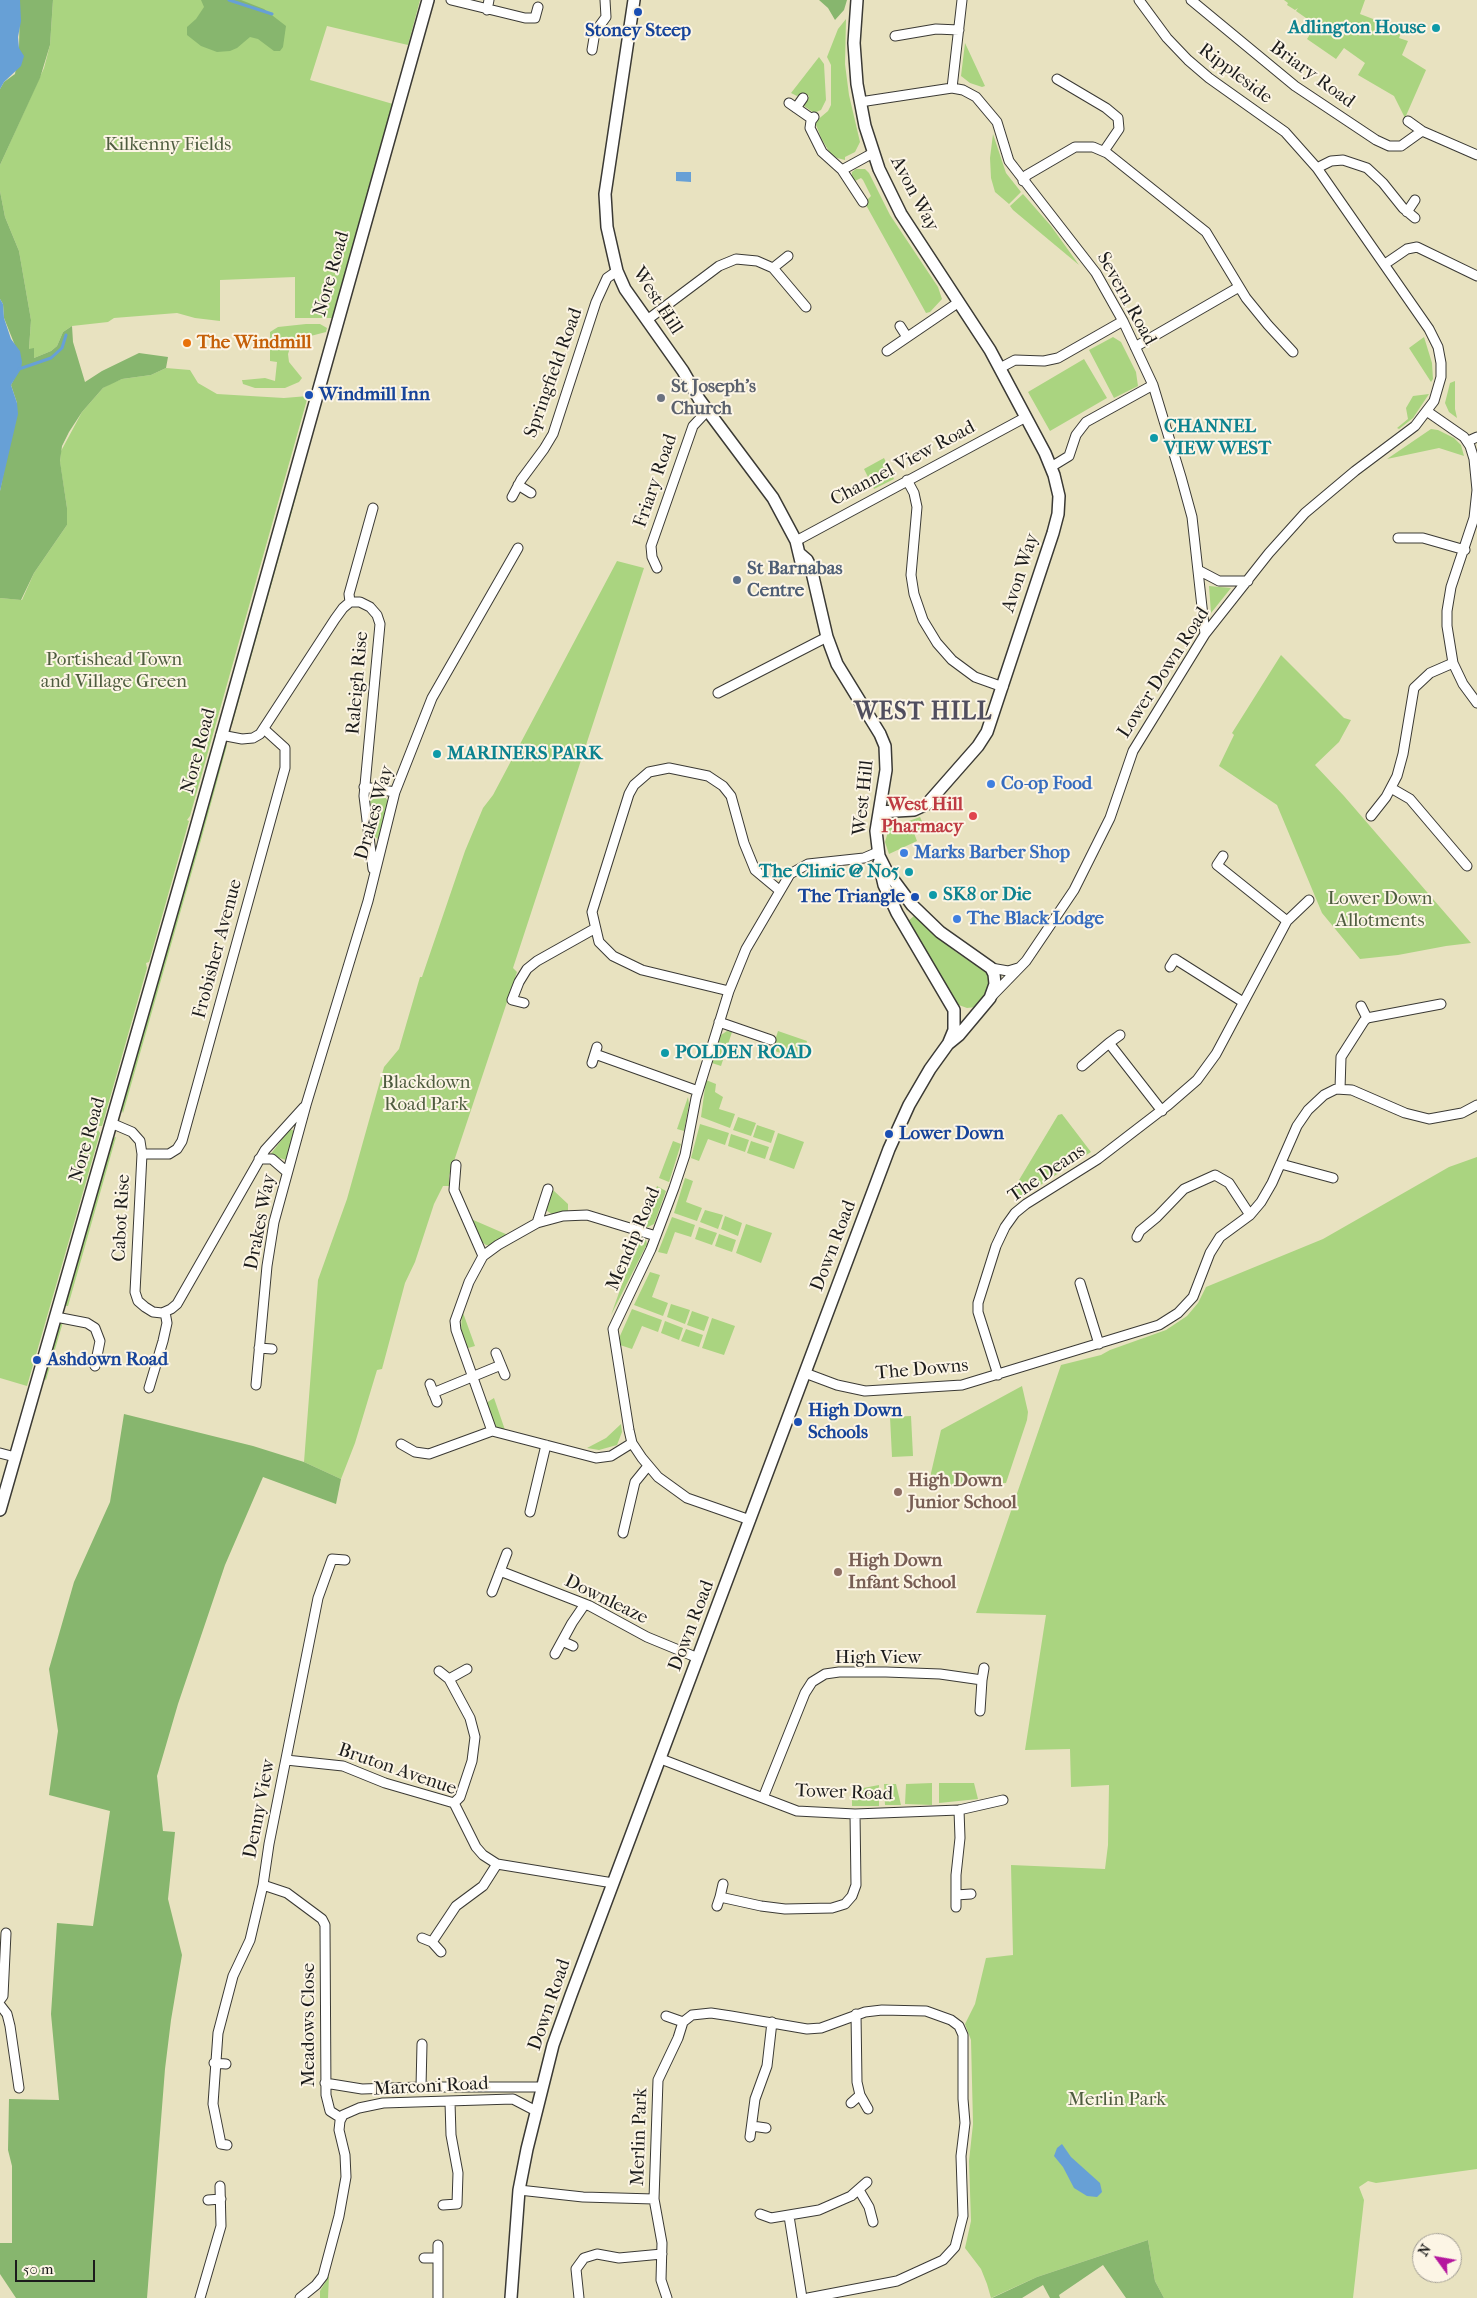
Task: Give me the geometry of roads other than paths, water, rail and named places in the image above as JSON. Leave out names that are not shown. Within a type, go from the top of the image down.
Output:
[{"type":"street","name":"Nore Road","points":[[0,1510],[428,0]]},
{"type":"street","points":[[451,0],[487,10],[535,18],[538,7]]},
{"type":"street","points":[[487,10],[489,0]]},
{"type":"street","points":[[592,50],[595,32],[606,17],[605,0]]},
{"type":"street","name":"West Hill","points":[[634,0],[605,194],[607,227],[617,271],[625,289],[708,410],[761,480],[796,540],[800,554],[807,560],[810,566],[827,637],[837,664],[880,734],[885,746],[886,770],[876,831],[883,882],[897,913],[954,1010]]},
{"type":"street","name":"Avon Way","points":[[857,0],[854,43],[860,102],[873,153],[897,207],[979,330],[1000,368],[1051,467],[1059,496],[1058,514],[1003,688],[989,727],[982,740],[924,806],[914,810],[880,812]]},
{"type":"street","points":[[952,88],[962,0]]},
{"type":"street","name":"Briary Road","points":[[1191,0],[1295,86],[1380,143],[1389,146],[1401,146],[1422,131]]},
{"type":"street","name":"Rippleside","points":[[1143,1],[1167,38],[1188,60],[1209,78],[1286,132],[1317,168],[1385,264],[1429,330],[1438,347],[1441,378],[1437,396],[1428,412]]},
{"type":"street","points":[[908,24],[909,33]]},
{"type":"street","points":[[895,36],[936,29],[959,30]]},
{"type":"street","points":[[1057,79],[1106,108],[1118,118],[1119,127],[1104,151]]},
{"type":"street","name":"Severn Road","points":[[860,102],[952,88],[972,94],[988,109],[1000,128],[1008,159],[1023,181],[1096,273],[1123,321],[1153,385],[1192,517],[1200,571],[1205,634]]},
{"type":"street","points":[[803,98],[792,106],[813,118],[810,128],[824,155],[842,170],[863,202]]},
{"type":"street","points":[[1408,121],[1422,131],[1477,155]]},
{"type":"street","points":[[1023,181],[1027,175],[1075,147],[1088,146],[1104,151],[1204,230],[1239,287],[1268,325],[1293,352]]},
{"type":"street","name":"Avon Way","points":[[842,170],[873,153]]},
{"type":"street","points":[[1317,168],[1331,161],[1343,160],[1367,168],[1411,215],[1415,200]]},
{"type":"street","points":[[1385,264],[1407,249],[1417,248],[1477,276]]},
{"type":"street","points":[[773,268],[788,256]]},
{"type":"street","points":[[647,320],[724,263],[736,259],[753,260],[773,268],[806,307]]},
{"type":"street","name":"Springfield Road","points":[[512,497],[554,431],[598,296],[607,278],[617,271]]},
{"type":"street","points":[[1136,347],[1239,287]]},
{"type":"street","points":[[887,351],[959,302]]},
{"type":"street","points":[[1000,368],[1019,360],[1044,361],[1058,358],[1123,321]]},
{"type":"street","points":[[900,326],[907,337]]},
{"type":"street","points":[[1051,467],[1070,456],[1076,434],[1086,422],[1153,385]]},
{"type":"street","name":"Friary Road","points":[[657,568],[652,558],[651,546],[693,426],[708,410]]},
{"type":"street","points":[[1428,412],[1459,432],[1468,442],[1474,459],[1477,503],[1465,550],[1451,587],[1447,611],[1448,639],[1454,663],[1464,684],[1477,703]]},
{"type":"street","name":"Lower Down Road","points":[[988,1001],[1026,961],[1074,890],[1110,818],[1130,759],[1138,742],[1205,634],[1287,532],[1305,513],[1387,446],[1410,431],[1428,412]]},
{"type":"street","name":"Channel View Road","points":[[796,540],[1026,417]]},
{"type":"street","points":[[1468,442],[1477,438]]},
{"type":"street","points":[[907,480],[918,507],[911,575],[914,594],[923,620],[937,643],[952,660],[975,677],[1003,688]]},
{"type":"street","points":[[518,485],[531,493]]},
{"type":"street","name":"Raleigh Rise","points":[[350,602],[349,594],[374,508]]},
{"type":"street","points":[[1398,538],[1409,535],[1430,539],[1465,550]]},
{"type":"street","name":"Drakes Way","points":[[256,1385],[269,1253],[287,1172],[373,881],[394,792],[432,698],[518,548]]},
{"type":"street","points":[[1200,571],[1219,582],[1248,580]]},
{"type":"street","name":"Raleigh Rise","points":[[264,729],[343,608],[350,602],[360,602],[372,608],[378,616],[380,627],[364,801],[372,854],[373,881]]},
{"type":"street","points":[[718,693],[827,637]]},
{"type":"street","points":[[1371,816],[1391,788],[1404,754],[1413,690],[1430,673],[1454,663]]},
{"type":"street","points":[[221,735],[249,738],[258,736],[264,729]]},
{"type":"street","name":"Frobisher Avenue","points":[[142,1154],[169,1154],[177,1149],[182,1141],[285,768],[285,748],[264,729]]},
{"type":"street","points":[[729,990],[648,972],[630,965],[601,946],[594,928],[592,910],[630,791],[641,777],[657,769],[672,768],[708,776],[725,787],[731,796],[744,843],[755,870],[779,890]]},
{"type":"street","points":[[364,787],[394,792]]},
{"type":"street","points":[[1391,788],[1410,799],[1466,859]]},
{"type":"street","name":"West Hill","points":[[879,854],[886,870],[912,905],[940,932],[991,968]]},
{"type":"street","name":"Mendip Road","points":[[750,1520],[692,1500],[663,1481],[648,1466],[632,1443],[613,1329],[656,1236],[685,1155],[698,1091],[729,990],[743,955],[779,890],[790,874],[804,866],[864,858],[879,854]]},
{"type":"street","points":[[1222,856],[1214,869],[1287,921]]},
{"type":"street","name":"The Deans","points":[[998,1375],[978,1306],[981,1290],[1005,1227],[1026,1204],[1098,1159],[1188,1089],[1208,1066],[1287,921],[1309,900]]},
{"type":"street","points":[[897,913],[912,905]]},
{"type":"street","points":[[524,1003],[512,1000],[519,982],[527,969],[594,928]]},
{"type":"street","points":[[1175,959],[1243,1002]]},
{"type":"street","points":[[948,1044],[954,1030],[954,1010],[970,1011],[988,1001],[995,984],[991,968],[1003,971],[1013,970],[1026,961]]},
{"type":"street","name":"Down Road","points":[[511,2298],[519,2190],[553,2045],[898,1130],[918,1089],[948,1044],[959,1035],[988,1001]]},
{"type":"street","points":[[1361,1006],[1367,1018]]},
{"type":"street","points":[[1436,1008],[1367,1018],[1357,1029],[1341,1057],[1340,1089],[1356,1092],[1405,1113],[1425,1118],[1454,1116],[1477,1105]]},
{"type":"street","points":[[719,1022],[771,1040]]},
{"type":"street","points":[[1082,1066],[1120,1035]]},
{"type":"street","points":[[1110,1043],[1162,1111]]},
{"type":"street","points":[[595,1055],[698,1091]]},
{"type":"street","name":"The Downs","points":[[805,1373],[837,1385],[865,1391],[962,1385],[1159,1325],[1178,1313],[1191,1300],[1198,1288],[1210,1253],[1220,1237],[1250,1215],[1268,1193],[1293,1135],[1308,1110],[1324,1095],[1340,1089]]},
{"type":"street","name":"Drakes Way","points":[[259,1159],[266,1148],[306,1105]]},
{"type":"street","name":"Cabot Rise","points":[[111,1123],[135,1134],[140,1141],[142,1154],[135,1292],[140,1304],[148,1310],[165,1312]]},
{"type":"street","points":[[149,1388],[158,1376],[167,1319],[165,1312],[177,1304],[259,1159],[272,1159],[287,1172]]},
{"type":"street","points":[[1281,1164],[1328,1177],[1324,1186]]},
{"type":"street","points":[[456,1166],[454,1190],[483,1256]]},
{"type":"street","points":[[1137,1231],[1186,1187],[1215,1175],[1222,1176],[1232,1187],[1250,1215]]},
{"type":"street","points":[[538,1223],[548,1189]]},
{"type":"street","points":[[492,1431],[456,1330],[455,1321],[469,1282],[483,1256],[498,1245],[538,1223],[563,1216],[587,1215],[656,1236]]},
{"type":"street","points":[[1080,1283],[1099,1344]]},
{"type":"street","points":[[56,1317],[87,1323],[95,1328],[100,1340],[95,1366]]},
{"type":"street","points":[[260,1348],[272,1349]]},
{"type":"street","points":[[496,1353],[505,1375]]},
{"type":"street","points":[[437,1402],[431,1389],[473,1377],[501,1365]]},
{"type":"street","points":[[401,1444],[415,1452],[429,1454],[492,1431],[602,1458],[618,1453],[632,1443]]},
{"type":"street","points":[[530,1512],[546,1445]]},
{"type":"street","points":[[0,1453],[15,1457]]},
{"type":"street","points":[[623,1533],[635,1482],[648,1466]]},
{"type":"street","points":[[492,1592],[507,1553]]},
{"type":"street","name":"Denny View","points":[[227,2144],[221,2144],[214,2109],[214,2064],[225,2004],[233,1976],[249,1942],[263,1885],[269,1844],[314,1612],[330,1558],[345,1560]]},
{"type":"street","name":"Downleaze","points":[[500,1571],[585,1604],[647,1637],[698,1658]]},
{"type":"street","points":[[555,1654],[585,1604]]},
{"type":"street","points":[[562,1641],[573,1646]]},
{"type":"street","points":[[980,1711],[984,1668]]},
{"type":"street","points":[[449,1679],[467,1669]]},
{"type":"street","points":[[439,1671],[449,1679],[470,1718],[475,1737],[472,1761],[460,1797],[454,1803]]},
{"type":"street","name":"High View","points":[[763,1798],[801,1700],[811,1684],[820,1676],[839,1672],[877,1672],[940,1674],[982,1680]]},
{"type":"street","name":"Tower Road","points":[[661,1759],[794,1810],[855,1814],[959,1810],[1003,1800]]},
{"type":"street","name":"Bruton Avenue","points":[[286,1760],[343,1766],[385,1783],[454,1803],[476,1847],[483,1855],[497,1864],[614,1883]]},
{"type":"street","points":[[956,1907],[960,1838],[959,1810]]},
{"type":"street","points":[[720,1897],[785,1909],[832,1908],[845,1904],[852,1896],[856,1885],[855,1814]]},
{"type":"street","points":[[432,1942],[456,1906],[483,1886],[497,1864]]},
{"type":"street","points":[[717,1906],[723,1884]]},
{"type":"street","name":"Meadows Close","points":[[263,1885],[287,1893],[329,1923],[325,2083],[330,2110],[341,2118]]},
{"type":"street","points":[[956,1895],[971,1894]]},
{"type":"street","points":[[0,2000],[3,1996],[6,1933]]},
{"type":"street","points":[[422,1938],[432,1942],[441,1952]]},
{"type":"street","points":[[0,2004],[7,2014],[10,2026],[19,2088]]},
{"type":"street","points":[[666,2016],[683,2022],[692,2015],[710,2013],[772,2022],[797,2028],[814,2028],[832,2024],[856,2014],[882,2010],[926,2011],[951,2020],[961,2029],[965,2123],[961,2156],[963,2191],[961,2223],[958,2237],[950,2254],[926,2269],[883,2285],[808,2298]]},
{"type":"street","points":[[856,2014],[857,2082],[860,2095],[868,2109]]},
{"type":"street","name":"Merlin Park","points":[[667,2298],[661,2280],[661,2232],[654,2199],[658,2080],[678,2038],[683,2022]]},
{"type":"street","points":[[750,2137],[755,2099],[767,2066],[772,2022]]},
{"type":"street","points":[[421,2087],[422,2044]]},
{"type":"street","points":[[214,2064],[226,2064]]},
{"type":"street","points":[[325,2083],[362,2089],[421,2087],[542,2088]]},
{"type":"street","points":[[850,2103],[860,2095]]},
{"type":"street","name":"Marconi Road","points":[[341,2118],[353,2110],[383,2103],[513,2100],[536,2111]]},
{"type":"street","points":[[443,2205],[457,2204],[458,2170],[451,2135],[450,2102]]},
{"type":"street","points":[[307,2296],[320,2281],[325,2271],[344,2189],[346,2164],[339,2130],[341,2118]]},
{"type":"street","points":[[752,2126],[766,2128]]},
{"type":"street","points":[[760,2214],[771,2218],[789,2216],[835,2205],[867,2182]]},
{"type":"street","points":[[200,2298],[220,2232],[220,2186]]},
{"type":"street","name":"Merlin Park","points":[[519,2190],[583,2197],[654,2199]]},
{"type":"street","points":[[858,2190],[869,2208],[873,2222]]},
{"type":"street","points":[[208,2200],[221,2200]]},
{"type":"street","points":[[789,2216],[802,2298]]},
{"type":"street","points":[[438,2245],[438,2298]]},
{"type":"street","points":[[579,2298],[576,2269],[584,2258],[597,2254],[619,2258],[662,2254]]},
{"type":"street","points":[[424,2258],[437,2258]]},
{"type":"water","points":[[0,0],[20,0],[21,21],[18,37],[19,48],[24,56],[21,66],[4,82],[0,89]]},
{"type":"water","points":[[676,172],[691,172],[691,182],[676,181]]},
{"type":"water","points":[[0,299],[3,304],[4,318],[11,339],[20,351],[22,362],[21,369],[11,385],[17,403],[18,414],[0,491]]},
{"type":"water","points":[[1062,2144],[1071,2157],[1100,2183],[1102,2192],[1097,2197],[1087,2196],[1074,2188],[1063,2167],[1054,2156],[1057,2148]]},
{"type":"waterway","points":[[229,0],[272,14]]},
{"type":"waterway","points":[[19,369],[51,358],[62,348],[66,335]]},
{"type":"place","name":"Stoney Steep","points":[[638,12]]},
{"type":"place","name":"Adlington House","points":[[1436,28]]},
{"type":"place","name":"The Windmill","points":[[187,343]]},
{"type":"place","name":"Windmill Inn","points":[[309,395]]},
{"type":"place","name":"St Joseph's Church","points":[[661,398]]},
{"type":"place","name":"CHANNEL VIEW WEST","points":[[1154,438]]},
{"type":"place","name":"St Barnabas Centre","points":[[737,580]]},
{"type":"place","name":"MARINERS PARK","points":[[437,754]]},
{"type":"place","name":"Co-op Food","points":[[991,784]]},
{"type":"place","name":"West Hill Pharmacy","points":[[973,816]]},
{"type":"place","name":"Marks Barber Shop","points":[[904,853]]},
{"type":"place","name":"The Clinic @ No5","points":[[909,872]]},
{"type":"place","name":"SK8 or Die","points":[[933,895]]},
{"type":"place","name":"The Triangle","points":[[915,897]]},
{"type":"place","name":"The Black Lodge","points":[[957,919]]},
{"type":"place","name":"POLDEN ROAD","points":[[665,1053]]},
{"type":"place","name":"Lower Down","points":[[889,1134]]},
{"type":"place","name":"Ashdown Road","points":[[37,1360]]},
{"type":"place","name":"High Down Schools","points":[[798,1422]]},
{"type":"place","name":"High Down Junior School","points":[[898,1492]]},
{"type":"place","name":"High Down Infant School","points":[[838,1572]]},
{"type":"district","name":"WEST HILL","points":[[923,713]]},
{"type":"park label","name":"Kilkenny Fields","points":[[168,145]]},
{"type":"park label","name":"Portishead Town and Village Green","points":[[114,671]]},
{"type":"park label","name":"Lower Down Allotments","points":[[1380,910]]},
{"type":"park label","name":"Blackdown Road Park","points":[[426,1094]]}]
